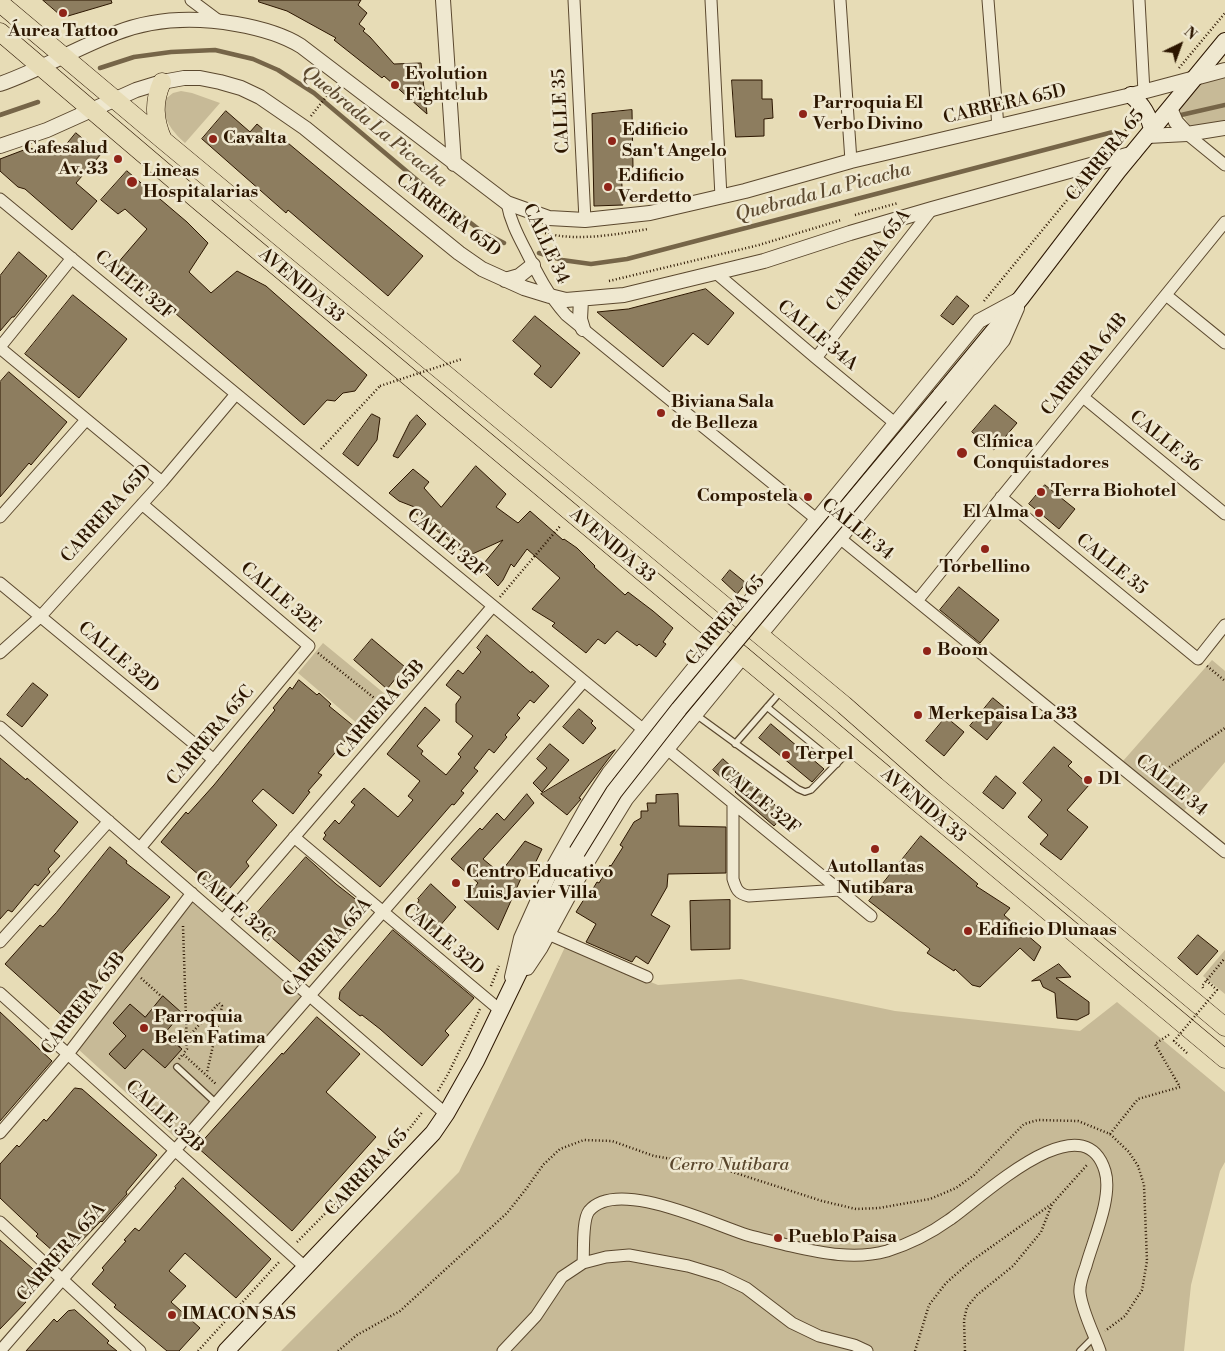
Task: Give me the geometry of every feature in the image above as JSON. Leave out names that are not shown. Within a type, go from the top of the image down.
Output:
[{"type":"main road","name":"AVENIDA 33","points":[[0,2],[114,100],[760,635],[1225,1027]]},
{"type":"main road","name":"AVENIDA 33","points":[[6,40],[41,67],[1225,1059]]},
{"type":"main road","name":"CARRERA 65","points":[[226,1351],[432,1133],[446,1114],[476,1061],[577,852],[614,792],[679,709],[1021,298],[1118,172],[1225,41]]},
{"type":"main road","points":[[162,82],[155,105],[158,129],[163,140]]},
{"type":"main road","points":[[1137,94],[1150,118],[1150,133]]},
{"type":"street","points":[[191,0],[219,21]]},
{"type":"street","points":[[443,0],[454,164]]},
{"type":"street","name":"CALLE 35","points":[[574,0],[585,220]]},
{"type":"street","points":[[711,0],[721,196]]},
{"type":"street","points":[[840,0],[851,162]]},
{"type":"street","points":[[988,0],[998,127]]},
{"type":"street","points":[[1137,94],[1139,0]]},
{"type":"street","name":"CARRERA 65D","points":[[0,84],[117,33],[139,26],[165,21],[194,19],[219,21],[262,30],[292,40],[343,76],[454,164],[507,203],[548,218],[585,220],[650,213],[1196,78]]},
{"type":"street","points":[[1196,78],[1225,70]]},
{"type":"street","name":"CARRERA 65D","points":[[0,146],[47,130],[136,90],[162,82],[184,78],[200,78],[241,88],[260,97],[334,150],[482,269],[524,288],[566,300],[624,295],[764,261],[932,209],[1134,153]]},
{"type":"street","points":[[1170,108],[1176,122],[1187,134],[1225,164]]},
{"type":"street","points":[[1150,133],[1187,134],[1225,128]]},
{"type":"street","name":"CALLE 32F","points":[[0,199],[871,916]]},
{"type":"street","name":"CALLE 34","points":[[507,203],[510,218],[533,265],[550,296],[566,315],[1225,852]]},
{"type":"street","name":"CARRERA 65A","points":[[816,358],[932,209]]},
{"type":"street","name":"CARRERA 64B","points":[[917,601],[1225,222]]},
{"type":"street","points":[[72,258],[0,347],[162,482]]},
{"type":"street","points":[[505,280],[518,276],[533,265]]},
{"type":"street","name":"CALLE 34A","points":[[716,273],[896,424]]},
{"type":"street","points":[[1166,294],[1225,343]]},
{"type":"street","name":"CARRERA 65","points":[[737,617],[979,321],[1021,298]]},
{"type":"street","name":"CARRERA 65","points":[[760,635],[1003,340],[1021,298]]},
{"type":"street","points":[[581,300],[580,319],[583,329]]},
{"type":"street","name":"CARRERA 65D","points":[[0,653],[40,617],[162,482],[236,394]]},
{"type":"street","name":"CALLE 36","points":[[1083,397],[1225,514]]},
{"type":"street","points":[[0,517],[86,420]]},
{"type":"street","name":"CALLE 35","points":[[1001,497],[1198,659]]},
{"type":"street","name":"CALLE 32E","points":[[142,504],[309,646]]},
{"type":"street","name":"CALLE 32D","points":[[0,583],[214,760]]},
{"type":"street","name":"CARRERA 65B","points":[[223,920],[493,606]]},
{"type":"street","points":[[1198,659],[1225,625]]},
{"type":"street","name":"CARRERA 65","points":[[504,1005],[521,938],[551,871],[588,804],[609,773],[720,636]]},
{"type":"street","name":"CARRERA 65C","points":[[140,848],[309,646]]},
{"type":"street","name":"CARRERA 65","points":[[504,1005],[541,947],[586,864],[626,799],[744,655]]},
{"type":"street","name":"CARRERA 65A","points":[[0,1351],[584,681]]},
{"type":"street","name":"CALLE 32C","points":[[1,729],[446,1114]]},
{"type":"street","points":[[733,803],[733,879],[735,889],[741,894],[749,896],[840,890]]},
{"type":"street","points":[[0,942],[109,822]]},
{"type":"street","name":"CALLE 32D","points":[[294,837],[485,998],[504,1005]]},
{"type":"street","name":"CARRERA 65B","points":[[0,1133],[68,1054],[192,893]]},
{"type":"street","points":[[548,934],[647,977]]},
{"type":"street","name":"CALLE 32B","points":[[0,993],[305,1267]]},
{"type":"street","points":[[583,1263],[587,1214],[594,1206],[603,1201],[640,1200],[684,1211],[747,1235],[845,1256],[887,1251],[916,1240],[949,1220],[1013,1171],[1054,1149],[1074,1145],[1085,1148],[1096,1155],[1106,1172],[1108,1186],[1106,1203],[1082,1278],[1080,1293],[1088,1321],[1100,1351]]},
{"type":"street","points":[[0,1222],[140,1351]]},
{"type":"street","points":[[503,1351],[536,1316],[562,1277],[583,1263],[606,1257],[629,1255],[688,1266],[721,1276],[746,1288],[792,1323],[819,1336],[854,1345],[867,1351]]},
{"type":"lane","points":[[735,744],[784,689]]},
{"type":"lane","points":[[767,707],[837,764]]},
{"type":"lane","points":[[695,714],[798,789],[805,792],[811,790],[852,747]]},
{"type":"lane","points":[[177,1067],[216,1103]]},
{"type":"lane","points":[[1080,1351],[1095,1336]]},
{"type":"path","points":[[1162,87],[1225,13]]},
{"type":"path","points":[[314,113],[335,86]]},
{"type":"path","points":[[1098,162],[1135,119]]},
{"type":"path","points":[[1009,271],[1087,176]]},
{"type":"path","points":[[850,217],[902,202]]},
{"type":"path","points":[[608,281],[759,245],[842,219]]},
{"type":"path","points":[[314,458],[380,386],[462,360]]},
{"type":"path","points":[[493,606],[564,522]]},
{"type":"path","name":"CALLE 32E","points":[[309,646],[398,716]]},
{"type":"path","points":[[1198,659],[1225,681]]},
{"type":"path","points":[[1143,785],[1225,728]]},
{"type":"path","points":[[177,1060],[187,1049],[182,907]]},
{"type":"path","points":[[1202,986],[1225,958]]},
{"type":"path","points":[[133,970],[162,997]]},
{"type":"path","points":[[1187,1053],[1174,1041],[1217,990],[1206,980]]},
{"type":"path","points":[[198,1351],[310,1228],[410,1128],[431,1101],[448,1074],[485,998]]},
{"type":"path","points":[[179,1047],[219,1003],[222,1006],[207,1074]]},
{"type":"path","points":[[1110,1134],[1138,1099],[1180,1087],[1154,1044],[1175,1030]]},
{"type":"path","points":[[183,1054],[225,1092]]},
{"type":"path","points":[[338,1351],[356,1336],[400,1311],[507,1213],[543,1165],[560,1149],[584,1140],[612,1141],[654,1156],[714,1166],[830,1203],[856,1208],[879,1208],[930,1198],[956,1188],[974,1175],[1024,1124],[1038,1120],[1078,1121],[1110,1134],[1129,1152],[1138,1166],[1144,1185],[1147,1261],[1142,1290],[1125,1316],[1111,1328],[1095,1336]]},
{"type":"path","points":[[915,1351],[929,1305],[946,1283],[970,1262],[1053,1203],[1096,1155]]},
{"type":"path","points":[[965,1351],[964,1320],[967,1307],[977,1295],[1013,1266],[1041,1232],[1053,1203]]},
{"type":"green space","points":[[1225,76],[1225,124],[1192,129],[1179,109],[1195,83]]},
{"type":"green space","points":[[181,91],[220,103],[185,143],[169,124],[164,107],[164,100],[173,93]]},
{"type":"green space","points":[[323,643],[385,694],[359,725],[298,673]]},
{"type":"green space","points":[[1212,660],[1225,671],[1225,762],[1183,812],[1123,761]]},
{"type":"green space","points":[[192,902],[301,996],[178,1140],[78,1049]]},
{"type":"green space","name":"Cerro Nutibara","points":[[565,947],[658,985],[741,979],[895,1011],[1080,1031],[1117,1002],[1225,1092],[1225,1162],[1220,1171],[1191,1285],[1184,1351],[281,1351],[459,1172]]},
{"type":"green space","points":[[1225,950],[1225,994],[1203,976]]},
{"type":"building","points":[[43,0],[111,0],[112,3],[68,16],[58,13]]},
{"type":"building","points":[[259,0],[361,0],[358,5],[367,13],[359,24],[365,29],[363,31],[394,64],[421,63],[427,114],[384,76],[382,78],[334,40],[336,38],[287,11],[259,2]]},
{"type":"building","points":[[732,80],[762,80],[762,99],[772,99],[773,118],[764,119],[764,136],[736,137]]},
{"type":"building","name":"Edificio San't Angelo","points":[[632,110],[633,167],[621,168],[623,205],[594,206],[592,114]]},
{"type":"building","points":[[226,111],[250,132],[257,124],[278,142],[282,138],[423,256],[388,296],[288,210],[286,213],[202,139]]},
{"type":"building","points":[[76,133],[101,154],[76,183],[97,201],[72,230],[25,189],[18,187],[0,171],[0,159],[29,148],[57,155]]},
{"type":"building","points":[[127,171],[187,222],[208,243],[189,272],[211,293],[237,271],[266,286],[367,375],[355,391],[343,393],[335,401],[327,400],[304,425],[137,280],[135,281],[116,265],[147,229],[125,209],[118,214],[101,200]]},
{"type":"building","points":[[19,252],[47,276],[14,317],[0,331],[0,276]]},
{"type":"building","points":[[706,289],[734,313],[708,345],[693,333],[663,367],[597,312],[628,309]]},
{"type":"building","points":[[73,295],[127,339],[79,398],[25,354]]},
{"type":"building","points":[[957,296],[969,306],[953,325],[941,316]]},
{"type":"building","points":[[535,316],[580,353],[551,388],[534,374],[541,366],[513,341]]},
{"type":"building","points":[[9,372],[67,422],[31,465],[29,463],[0,497],[0,382]]},
{"type":"building","points":[[995,405],[1017,423],[994,450],[972,432]]},
{"type":"building","points":[[372,414],[380,418],[377,440],[358,466],[343,454]]},
{"type":"building","points":[[417,415],[426,424],[398,458],[393,456],[410,422]]},
{"type":"building","points":[[476,466],[506,494],[496,507],[518,523],[530,511],[563,540],[577,548],[594,567],[625,595],[628,592],[673,628],[663,642],[666,644],[656,657],[617,631],[605,644],[598,639],[586,653],[552,626],[555,623],[532,609],[560,578],[527,549],[514,567],[511,564],[498,586],[480,568],[503,540],[468,556],[414,512],[417,508],[399,501],[389,493],[413,469],[429,482],[424,488],[441,507]]},
{"type":"building","points":[[1045,485],[1075,509],[1059,529],[1029,504]]},
{"type":"building","points":[[730,570],[746,583],[737,594],[722,580]]},
{"type":"building","points":[[959,587],[999,620],[980,643],[940,610]]},
{"type":"building","points":[[487,635],[549,686],[534,703],[530,700],[517,715],[520,718],[505,735],[507,737],[494,753],[489,749],[474,768],[478,771],[461,791],[464,793],[454,805],[452,804],[380,887],[323,839],[326,835],[324,833],[335,820],[339,824],[355,805],[351,802],[364,788],[398,817],[413,800],[408,796],[420,781],[387,754],[425,707],[440,720],[417,746],[423,751],[421,754],[446,775],[461,757],[458,754],[473,736],[456,722],[456,704],[461,697],[446,685],[458,670],[463,674],[481,652],[477,648]]},
{"type":"building","points":[[372,639],[405,667],[387,689],[354,660]]},
{"type":"building","points":[[299,680],[317,695],[319,693],[331,704],[329,706],[356,728],[318,773],[322,775],[308,791],[310,792],[293,814],[263,789],[252,801],[277,825],[246,862],[249,866],[223,896],[161,842],[186,812],[188,814],[214,785],[275,710],[273,708],[290,687],[292,689]]},
{"type":"building","points":[[33,683],[48,695],[22,727],[7,715]]},
{"type":"building","points":[[993,698],[1010,712],[987,740],[970,726]]},
{"type":"building","points":[[579,709],[593,721],[591,723],[596,728],[583,744],[563,727]]},
{"type":"building","points":[[946,717],[964,732],[944,756],[926,741]]},
{"type":"building","points":[[771,724],[824,769],[812,782],[759,738]]},
{"type":"building","points":[[550,744],[569,760],[542,792],[533,783],[547,768],[537,759]]},
{"type":"building","points":[[1054,747],[1072,762],[1068,766],[1089,785],[1067,810],[1088,827],[1061,860],[1040,844],[1048,835],[1028,817],[1042,800],[1023,783]]},
{"type":"building","points":[[615,750],[579,798],[581,799],[567,815],[541,794]]},
{"type":"building","points":[[0,758],[26,780],[27,778],[78,822],[54,851],[60,856],[48,869],[50,872],[38,886],[35,884],[12,912],[8,910],[0,919]]},
{"type":"building","points":[[723,759],[785,814],[774,826],[713,770]]},
{"type":"building","points":[[996,776],[1016,793],[1003,809],[983,793]]},
{"type":"building","points":[[527,794],[534,803],[483,859],[500,873],[525,841],[542,849],[529,876],[522,876],[498,930],[464,900],[478,883],[451,859],[497,813],[504,820]]},
{"type":"building","points":[[678,794],[679,826],[726,827],[726,873],[668,874],[667,887],[651,915],[670,926],[648,964],[636,956],[632,962],[586,942],[596,924],[576,912],[586,896],[588,897],[597,882],[599,883],[611,866],[623,847],[620,845],[634,822],[641,818],[641,811],[648,811],[647,803],[656,803],[656,795]]},
{"type":"building","points":[[921,836],[978,884],[976,886],[1010,908],[1004,915],[1041,947],[1034,961],[1020,948],[980,987],[972,985],[955,969],[954,971],[927,953],[930,949],[869,901]]},
{"type":"building","points":[[110,847],[127,861],[126,863],[170,897],[88,992],[90,993],[67,1020],[5,964],[40,925],[43,927],[56,913]]},
{"type":"building","points":[[306,857],[368,909],[313,973],[251,920]]},
{"type":"building","points":[[431,884],[456,907],[433,934],[419,921],[415,909],[418,899]]},
{"type":"building","points":[[730,900],[730,949],[691,950],[690,901]]},
{"type":"building","points":[[393,930],[474,998],[445,1031],[449,1035],[422,1066],[380,1029],[339,999],[340,992]]},
{"type":"building","points":[[1198,935],[1218,951],[1197,975],[1178,958]]},
{"type":"building","points":[[1059,964],[1071,977],[1056,978],[1089,1002],[1089,1014],[1077,1020],[1057,1018],[1055,993],[1043,987],[1040,980],[1032,981]]},
{"type":"building","name":"Parroquia Belen Fatima","points":[[163,996],[182,1013],[164,1034],[182,1049],[165,1068],[143,1049],[125,1069],[109,1054],[126,1036],[113,1023],[130,1004],[145,1017]]},
{"type":"building","points":[[0,1012],[52,1061],[0,1121]]},
{"type":"building","points":[[317,1017],[360,1054],[326,1092],[376,1137],[292,1231],[197,1147]]},
{"type":"building","points":[[75,1088],[82,1089],[157,1155],[126,1192],[127,1194],[102,1222],[63,1260],[36,1236],[38,1234],[0,1198],[0,1164],[17,1145],[19,1147],[44,1119],[46,1121]]},
{"type":"building","points":[[183,1178],[271,1259],[236,1298],[185,1253],[169,1271],[186,1286],[171,1302],[200,1328],[179,1351],[167,1351],[114,1307],[116,1305],[92,1284],[104,1270],[102,1268],[126,1241],[124,1240],[135,1228],[139,1231]]},
{"type":"building","points":[[0,1240],[41,1276],[22,1298],[26,1302],[0,1329]]},
{"type":"building","points":[[75,1310],[109,1341],[107,1343],[117,1351],[26,1351],[54,1319],[57,1322],[68,1311]]},
{"type":"waterway","name":"Quebrada La Picacha","points":[[100,68],[134,57],[171,52],[215,50],[253,59],[278,70],[314,93],[436,196],[481,231],[504,243]]},
{"type":"waterway","name":"Quebrada La Picacha","points":[[0,115],[38,102]]},
{"type":"waterway","name":"Quebrada La Picacha","points":[[1181,115],[1225,105]]},
{"type":"waterway","name":"Quebrada La Picacha","points":[[539,253],[562,260],[591,264],[627,259],[1113,132]]},
{"type":"place","name":"Áurea Tattoo","points":[[63,13]]},
{"type":"place","name":"Evolution Fightclub","points":[[395,85]]},
{"type":"place","name":"Parroquia El Verbo Divino","points":[[803,114]]},
{"type":"place","name":"Cavalta","points":[[213,139]]},
{"type":"place","name":"Edificio San't Angelo","points":[[612,141]]},
{"type":"place","name":"Cafesalud Av. 33","points":[[118,159]]},
{"type":"place","name":"Lineas Hospitalarias","points":[[132,182]]},
{"type":"place","name":"Edificio Verdetto","points":[[608,187]]},
{"type":"place","name":"Biviana Sala de Belleza","points":[[661,413]]},
{"type":"place","name":"Clínica Conquistadores","points":[[962,453]]},
{"type":"place","name":"Terra Biohotel","points":[[1041,492]]},
{"type":"place","name":"Compostela","points":[[808,497]]},
{"type":"place","name":"El Alma","points":[[1039,513]]},
{"type":"place","name":"Torbellino","points":[[985,549]]},
{"type":"place","name":"Boom","points":[[927,651]]},
{"type":"place","name":"Merkepaisa La 33","points":[[918,715]]},
{"type":"place","name":"Terpel","points":[[786,755]]},
{"type":"place","name":"D1","points":[[1088,780]]},
{"type":"place","name":"Autollantas Nutibara","points":[[875,849]]},
{"type":"place","name":"Centro Educativo Luis Javier Villa","points":[[456,883]]},
{"type":"place","name":"Edificio Dlunaas","points":[[968,931]]},
{"type":"place","name":"Parroquia Belen Fatima","points":[[144,1028]]},
{"type":"place","name":"Pueblo Paisa","points":[[778,1238]]},
{"type":"place","name":"IMACON SAS","points":[[172,1315]]}]
